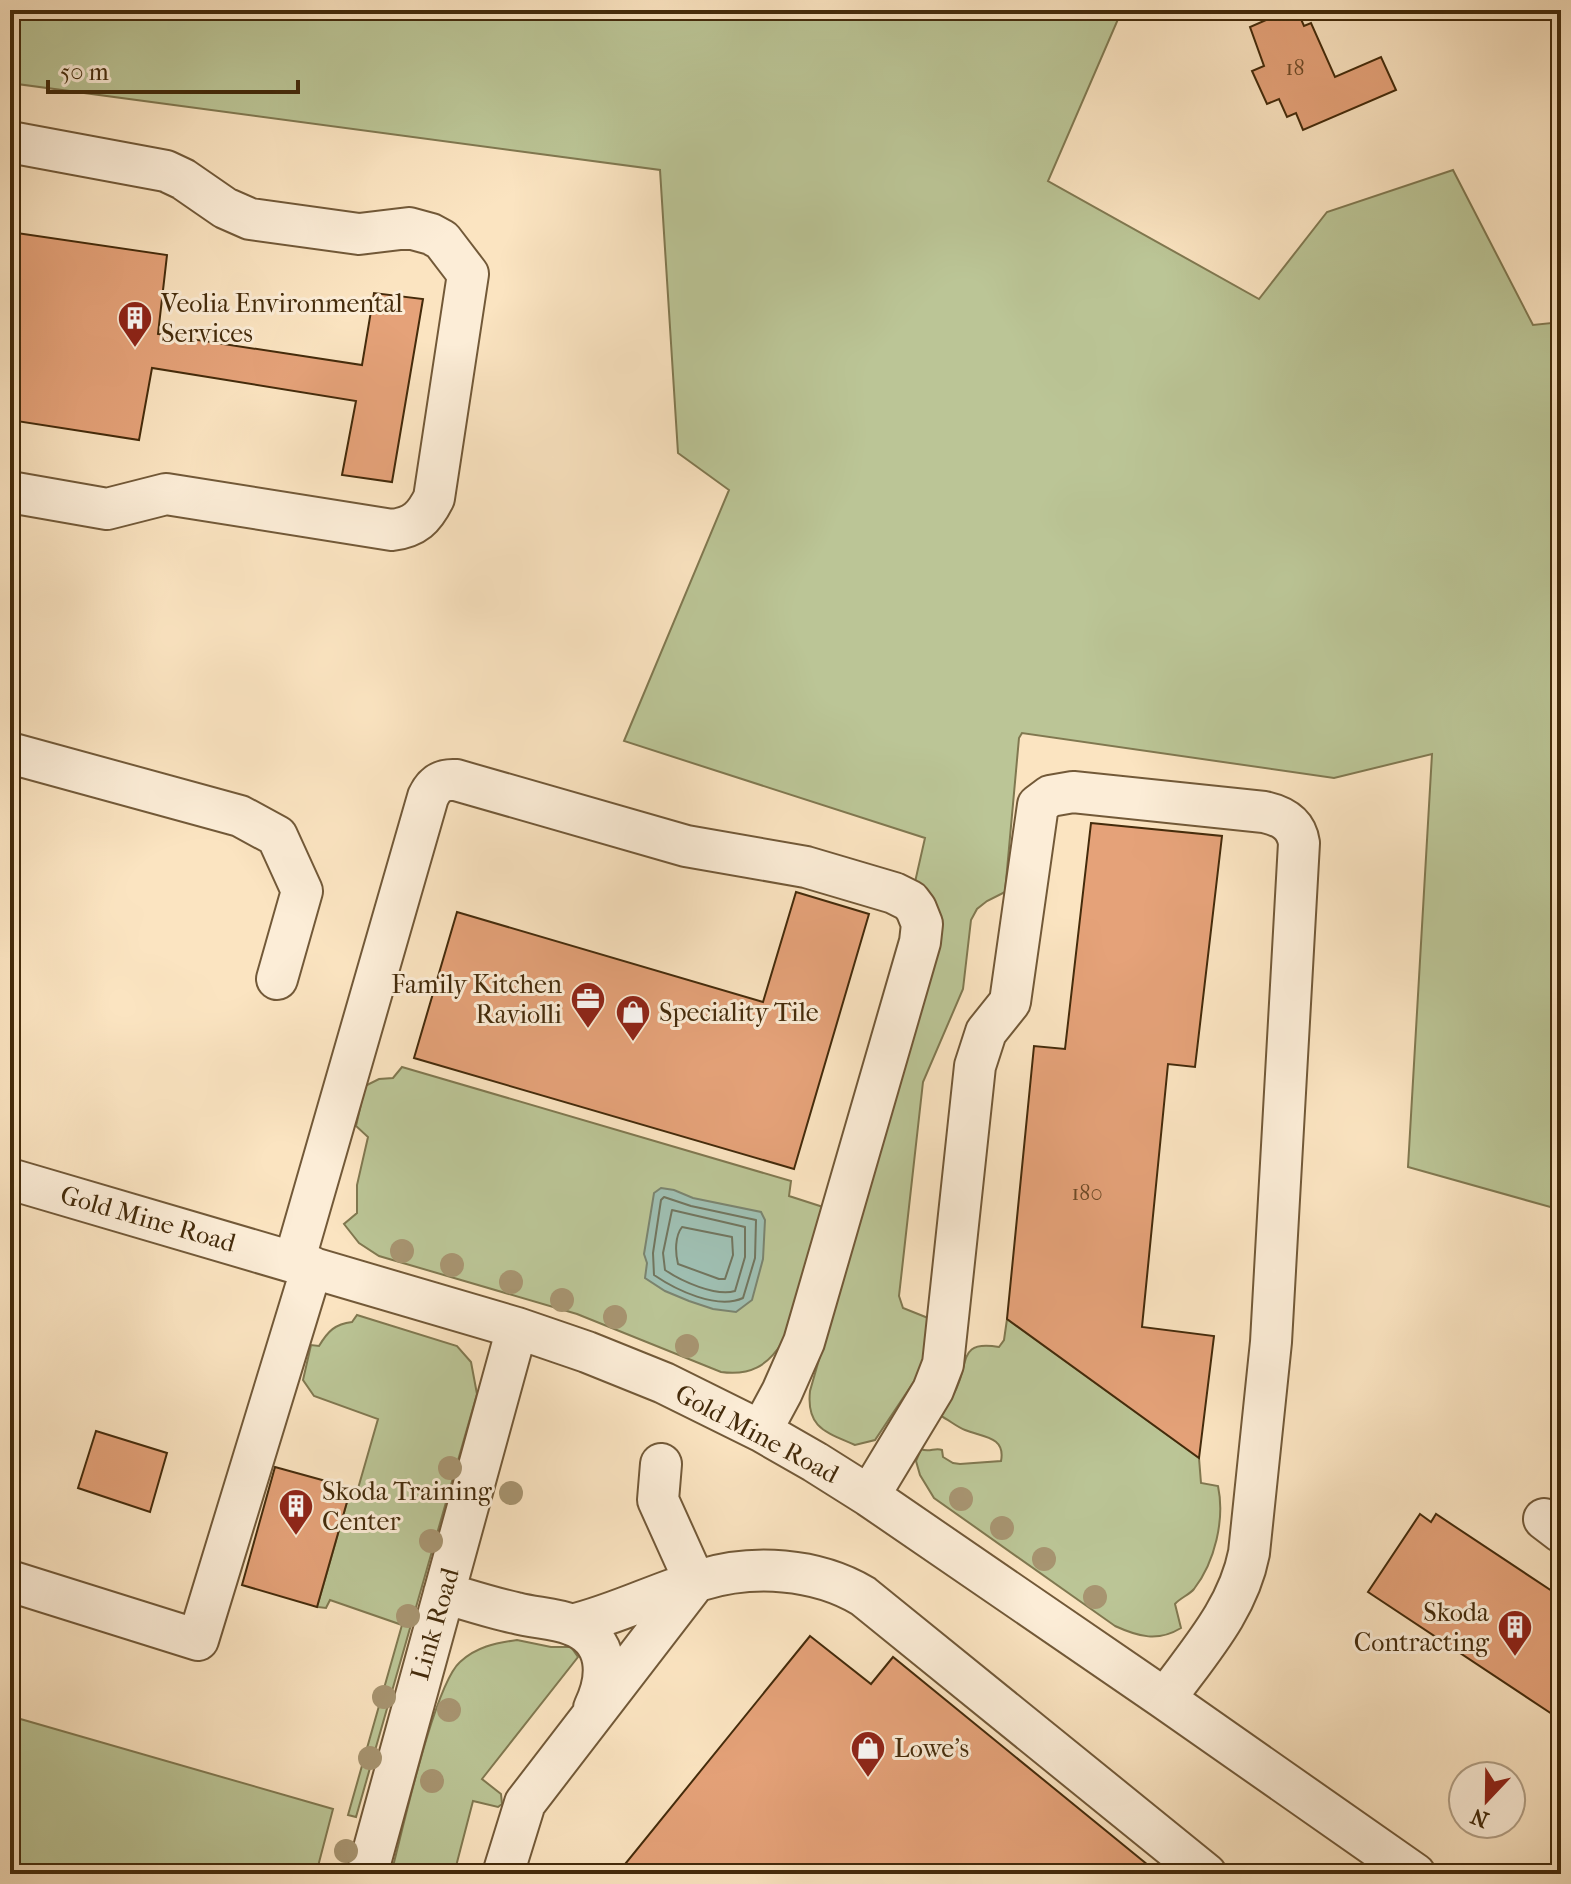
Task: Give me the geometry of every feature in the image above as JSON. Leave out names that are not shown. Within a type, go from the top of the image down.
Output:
[{"type":"street","points":[[10,142],[166,171],[225,208],[250,219],[359,234],[409,228],[431,234],[442,240],[468,274],[434,498],[420,521],[409,528],[392,530],[166,494],[107,509],[10,492]]},
{"type":"street","points":[[10,753],[240,816],[277,836],[302,891],[277,979]]},
{"type":"street","points":[[10,1581],[198,1640],[428,797],[442,781],[456,780],[686,846],[806,867],[894,893],[910,901],[916,909],[922,924],[920,942],[804,1342],[761,1431]]},
{"type":"street","points":[[869,1496],[933,1390],[943,1364],[975,1066],[986,1032],[1010,1002],[1038,805],[1050,796],[1086,793],[1264,812],[1283,818],[1295,829],[1299,843],[1271,1342],[1249,1553],[1243,1581],[1231,1607],[1165,1699]]},
{"type":"street","name":"Gold Mine Road","points":[[10,1179],[517,1328],[664,1383],[761,1431],[869,1496],[1415,1874]]},
{"type":"street","name":"Link Road","points":[[367,1874],[517,1328]]},
{"type":"street","points":[[661,1464],[658,1500],[695,1582]]},
{"type":"street","points":[[572,1625],[722,1575],[788,1572],[817,1576],[848,1587],[1206,1874]]},
{"type":"street","points":[[503,1874],[522,1808],[695,1582]]},
{"type":"street","points":[[444,1593],[509,1612],[572,1625],[594,1639],[603,1658],[604,1683],[587,1722]]},
{"type":"green space","points":[[10,10],[1122,10],[1048,181],[1259,299],[1327,212],[1453,170],[1533,325],[1561,322],[1561,1210],[1408,1167],[1432,754],[1334,778],[1022,733],[1019,738],[1005,892],[977,909],[971,920],[963,989],[923,1082],[899,1296],[903,1308],[928,1318],[923,1368],[875,1440],[855,1445],[820,1427],[811,1413],[810,1391],[942,929],[940,919],[915,882],[925,838],[624,741],[729,490],[678,453],[660,170],[10,83]]},
{"type":"green space","points":[[402,1067],[791,1181],[789,1196],[823,1207],[783,1341],[777,1350],[764,1363],[749,1371],[721,1372],[577,1314],[379,1256],[359,1243],[344,1224],[357,1213],[357,1185],[368,1137],[356,1126],[365,1086],[379,1079],[393,1078]]},
{"type":"green space","points":[[357,1315],[457,1346],[471,1362],[477,1394],[356,1817],[348,1815],[402,1625],[330,1600],[326,1608],[317,1607],[351,1488],[357,1492],[378,1419],[314,1396],[303,1380],[311,1345],[319,1346],[332,1329],[352,1322]]},
{"type":"green space","points":[[1007,1319],[1199,1458],[1201,1483],[1218,1486],[1219,1526],[1213,1553],[1192,1591],[1175,1604],[1181,1628],[1164,1635],[1148,1636],[1115,1626],[934,1498],[920,1475],[916,1461],[921,1449],[942,1450],[943,1457],[953,1463],[1001,1461],[1002,1453],[996,1442],[962,1429],[941,1416],[959,1382],[968,1353],[978,1346],[999,1347],[1004,1340]]},
{"type":"green space","points":[[517,1640],[551,1647],[571,1647],[578,1657],[482,1779],[501,1794],[502,1804],[498,1807],[473,1801],[454,1874],[391,1874],[430,1728],[450,1676],[460,1662],[479,1649]]},
{"type":"green space","points":[[10,1716],[333,1809],[316,1874],[10,1874]]},
{"type":"water","points":[[661,1188],[761,1212],[765,1220],[763,1259],[752,1300],[736,1312],[689,1301],[645,1278],[647,1263],[644,1254],[654,1193]]},
{"type":"building","points":[[1289,10],[1297,10],[1304,26],[1311,23],[1335,77],[1381,57],[1396,90],[1303,130],[1296,113],[1287,117],[1279,99],[1267,104],[1252,71],[1264,66],[1250,27]]},
{"type":"building","name":"Veolia Environmental Services","points":[[10,232],[167,255],[158,334],[362,365],[374,293],[423,299],[392,482],[342,475],[356,401],[152,368],[139,440],[10,420]]},
{"type":"building","points":[[1091,823],[1222,836],[1195,1067],[1168,1064],[1142,1327],[1214,1336],[1199,1458],[1007,1319],[1034,1046],[1065,1049]]},
{"type":"building","points":[[796,892],[869,914],[794,1169],[414,1058],[457,912],[763,1002]]},
{"type":"building","points":[[96,1431],[167,1453],[150,1512],[78,1488]]},
{"type":"building","name":"Skoda Training Center","points":[[275,1467],[351,1488],[317,1607],[242,1585]]},
{"type":"building","name":"Skoda Contracting","points":[[1420,1514],[1431,1522],[1436,1514],[1561,1597],[1561,1720],[1368,1592]]},
{"type":"building","name":"Lowe's","points":[[810,1636],[871,1684],[893,1657],[1159,1874],[617,1874]]},
{"type":"place","name":"Veolia Environmental Services","points":[[135,349]]},
{"type":"place","name":"Family Kitchen Raviolli","points":[[588,1030]]},
{"type":"place","name":"Speciality Tile","points":[[633,1043]]},
{"type":"place","name":"Skoda Training Center","points":[[296,1537]]},
{"type":"place","name":"Skoda Contracting","points":[[1515,1658]]},
{"type":"place","name":"Lowe's","points":[[868,1779]]}]
